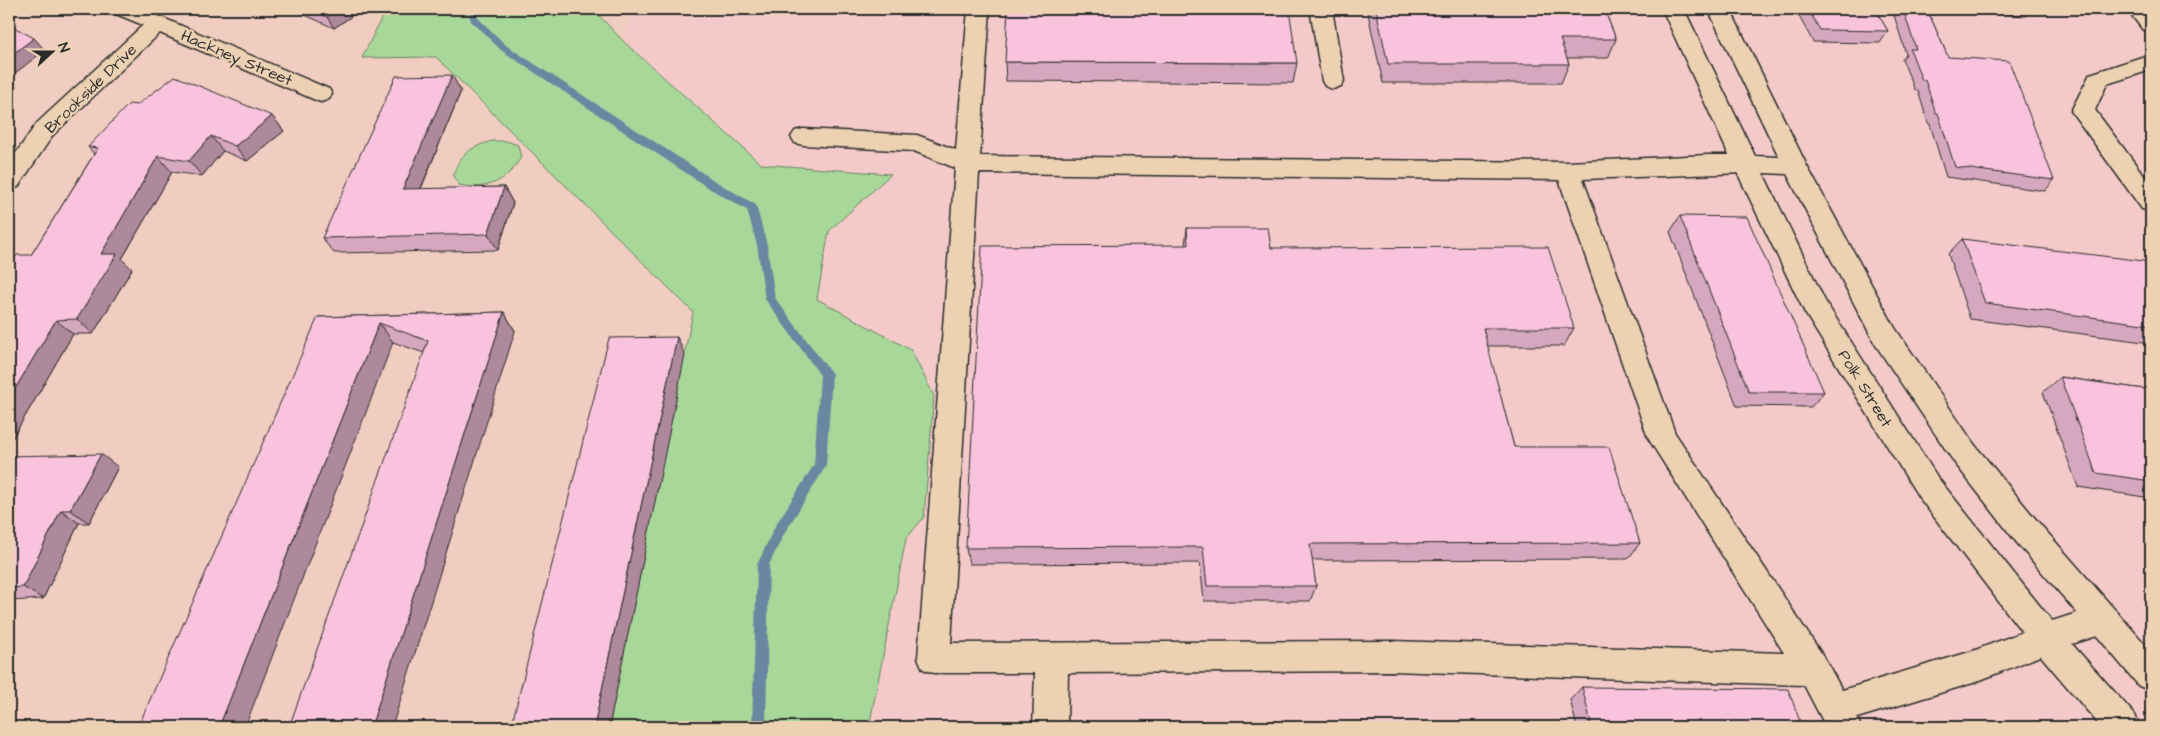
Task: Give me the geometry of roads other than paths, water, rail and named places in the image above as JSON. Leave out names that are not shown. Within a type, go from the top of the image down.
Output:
[{"type":"main road","name":"Hackney Street","points":[[124,9],[321,94]]},
{"type":"main road","points":[[978,9],[934,658],[1392,656],[1813,670]]},
{"type":"main road","points":[[1321,9],[1332,81]]},
{"type":"main road","name":"Polk Street","points":[[1673,9],[1814,306],[1923,478],[2046,638],[2123,727]]},
{"type":"main road","points":[[1719,9],[1795,166],[1885,336],[1964,453],[2028,533],[2151,676]]},
{"type":"main road","points":[[2138,9],[2151,25]]},
{"type":"main road","name":"Brookside Drive","points":[[9,181],[44,129],[158,23]]},
{"type":"main road","points":[[2151,61],[2144,66],[2098,79],[2083,111],[2151,203]]},
{"type":"main road","points":[[803,137],[917,143],[967,164],[1568,171],[1707,164],[1795,166]]},
{"type":"main road","points":[[1568,171],[1662,438],[1813,670],[1839,718],[2046,638],[2103,619]]},
{"type":"main road","points":[[1050,727],[1052,658]]},
{"type":"waterway","points":[[472,9],[474,19],[504,48],[711,184],[752,208],[762,245],[770,299],[826,374],[820,466],[779,530],[763,565],[759,727]]}]
